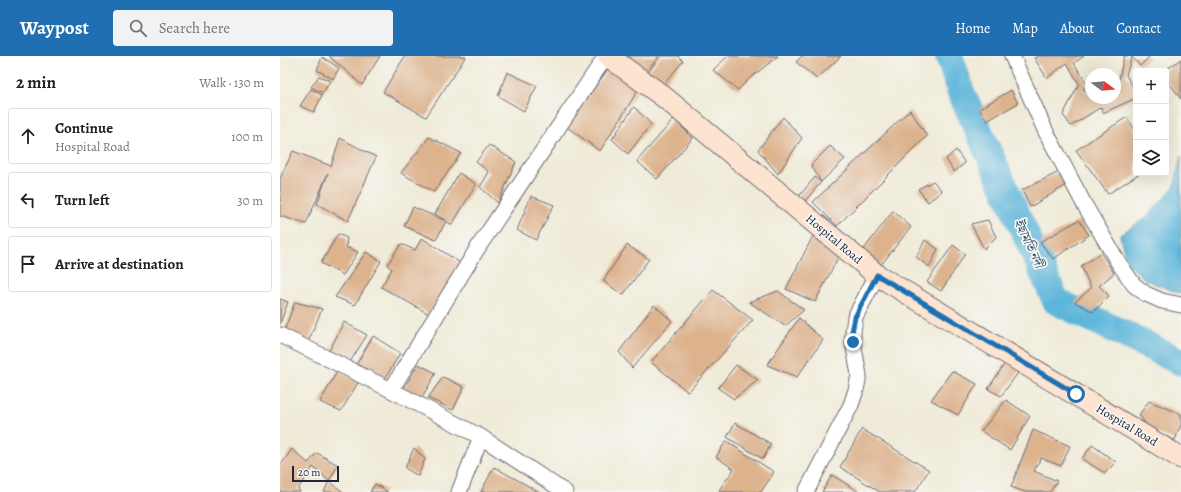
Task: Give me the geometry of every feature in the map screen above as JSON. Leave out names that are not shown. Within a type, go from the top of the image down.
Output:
[{"type":"main road","name":"Hospital Road","points":[[607,56],[664,97],[877,275],[1181,458]]},
{"type":"street","points":[[391,390],[477,249],[607,56]]},
{"type":"street","points":[[1012,56],[1045,130],[1084,204],[1118,262],[1134,285],[1146,294],[1162,301],[1181,305]]},
{"type":"street","points":[[806,492],[851,405],[856,390],[859,375],[852,332],[855,317],[877,275]]},
{"type":"street","points":[[280,335],[481,437],[565,492]]},
{"type":"street","points":[[459,492],[481,437]]},
{"type":"water","points":[[1181,156],[1181,294],[1146,280],[1126,262],[1120,235],[1149,215],[1174,187]]},
{"type":"building","points":[[329,56],[380,56],[362,85]]},
{"type":"building","points":[[405,56],[466,56],[426,117],[383,92]]},
{"type":"building","points":[[614,56],[659,56],[641,77]]},
{"type":"building","points":[[661,56],[678,56],[683,61],[659,90],[643,78]]},
{"type":"building","points":[[728,56],[778,56],[749,79],[738,90],[713,70]]},
{"type":"building","points":[[802,56],[841,56],[817,79],[796,62]]},
{"type":"building","points":[[1039,56],[1084,56],[1074,63],[1085,81],[1085,88],[1083,89],[1085,91],[1085,104],[1121,104],[1121,70],[1124,56],[1150,56],[1140,66],[1132,57],[1126,75],[1133,87],[1133,99],[1103,113],[1101,107],[1071,126],[1063,115],[1079,84],[1067,63],[1047,78],[1034,58]]},
{"type":"building","points":[[322,57],[339,68],[333,79],[317,70]]},
{"type":"building","points":[[1181,59],[1181,99],[1169,82],[1168,68]]},
{"type":"building","points":[[610,66],[640,87],[600,151],[567,127]]},
{"type":"building","points":[[507,72],[537,86],[524,111],[498,96]]},
{"type":"building","points":[[319,76],[330,81],[323,93],[311,87]]},
{"type":"building","points":[[311,89],[322,95],[314,112],[300,106]]},
{"type":"building","points":[[1011,90],[1018,103],[987,121],[979,109]]},
{"type":"building","points":[[634,107],[651,124],[628,154],[612,139]]},
{"type":"building","points":[[910,110],[927,136],[837,226],[813,202]]},
{"type":"building","points":[[783,117],[802,138],[778,174],[758,150]]},
{"type":"building","points":[[1127,117],[1133,127],[1133,176],[1135,176],[1108,194],[1076,150]]},
{"type":"building","points":[[674,119],[693,138],[657,179],[637,161]]},
{"type":"building","points":[[429,137],[461,153],[434,192],[401,173]]},
{"type":"building","points":[[340,138],[376,157],[348,221],[317,204],[328,173],[306,224],[280,216],[280,178],[293,151],[331,166]]},
{"type":"building","points":[[489,145],[516,162],[498,203],[480,187],[489,172],[476,162]]},
{"type":"building","points":[[830,146],[845,159],[821,182],[811,165]]},
{"type":"building","points":[[956,150],[965,163],[954,172],[946,159]]},
{"type":"building","points":[[1059,172],[1065,186],[1030,207],[1022,190]]},
{"type":"building","points":[[459,173],[476,184],[452,225],[435,214]]},
{"type":"building","points":[[815,177],[821,182],[801,206],[795,201]]},
{"type":"building","points":[[933,181],[942,191],[928,202],[918,189]]},
{"type":"building","points":[[531,196],[554,205],[536,240],[517,230]]},
{"type":"building","points":[[413,207],[446,221],[436,240],[404,226]]},
{"type":"building","points":[[893,211],[911,227],[880,266],[861,253]]},
{"type":"building","points":[[988,220],[996,237],[984,249],[971,224]]},
{"type":"building","points":[[1079,220],[1089,235],[1053,259],[1040,242]]},
{"type":"building","points":[[817,228],[842,250],[815,302],[786,289]]},
{"type":"building","points":[[338,234],[347,238],[346,247],[358,252],[343,275],[321,263]]},
{"type":"building","points":[[422,238],[462,264],[429,314],[381,287],[392,269],[387,265],[401,244],[415,250]]},
{"type":"building","points":[[925,240],[938,249],[929,267],[916,257]]},
{"type":"building","points":[[627,245],[649,259],[623,295],[603,281]]},
{"type":"building","points":[[953,245],[965,254],[941,291],[927,282]]},
{"type":"building","points":[[366,252],[381,261],[355,305],[335,297]]},
{"type":"building","points":[[1101,253],[1114,273],[1099,286],[1109,296],[1093,312],[1075,302],[1091,288],[1081,266]]},
{"type":"building","points":[[713,290],[753,320],[688,392],[651,362]]},
{"type":"building","points":[[778,291],[804,310],[785,326],[749,302]]},
{"type":"building","points":[[280,299],[288,302],[280,324]]},
{"type":"building","points":[[295,302],[322,309],[308,342],[284,331]]},
{"type":"building","points":[[654,305],[672,321],[632,368],[619,352]]},
{"type":"building","points":[[799,318],[823,340],[797,377],[767,365]]},
{"type":"building","points":[[344,322],[367,335],[350,362],[328,353]]},
{"type":"building","points":[[373,336],[400,353],[384,381],[356,365]]},
{"type":"building","points":[[1007,360],[1021,369],[1001,396],[988,389]]},
{"type":"building","points":[[418,364],[436,373],[421,399],[404,388]]},
{"type":"building","points":[[736,365],[758,380],[734,399],[718,388]]},
{"type":"building","points":[[338,370],[359,381],[341,411],[320,402]]},
{"type":"building","points":[[952,371],[977,384],[958,415],[931,400]]},
{"type":"building","points":[[443,377],[464,387],[453,410],[428,398]]},
{"type":"building","points":[[1006,400],[1030,416],[1010,450],[981,431]]},
{"type":"building","points":[[1149,401],[1181,414],[1181,424],[1175,440],[1151,431],[1139,415]]},
{"type":"building","points":[[735,423],[771,444],[763,459],[727,437]]},
{"type":"building","points":[[862,429],[929,470],[915,492],[880,492],[840,467]]},
{"type":"building","points":[[1033,430],[1070,446],[1061,466],[1041,458],[1034,471],[1057,481],[1050,492],[1025,492],[1011,487]]},
{"type":"building","points":[[726,441],[774,472],[761,492],[725,492],[719,490],[734,469],[716,457]]},
{"type":"building","points":[[1092,445],[1116,462],[1105,473],[1082,459]]},
{"type":"building","points":[[414,448],[425,459],[418,476],[405,468]]},
{"type":"building","points":[[292,449],[308,463],[317,453],[338,465],[329,481],[313,467],[298,489],[300,492],[280,492],[280,466]]},
{"type":"building","points":[[494,467],[539,492],[481,492]]},
{"type":"building","points":[[832,475],[859,492],[822,492]]},
{"type":"building","points":[[329,481],[343,492],[324,492]]},
{"type":"building","points":[[375,484],[388,492],[370,492]]},
{"type":"waterway","name":"ইছামতি নদী","points":[[949,56],[961,92],[1056,301],[1181,362]]},
{"type":"route","points":[[853,342],[852,332],[855,317],[877,275],[1076,394]]}]
